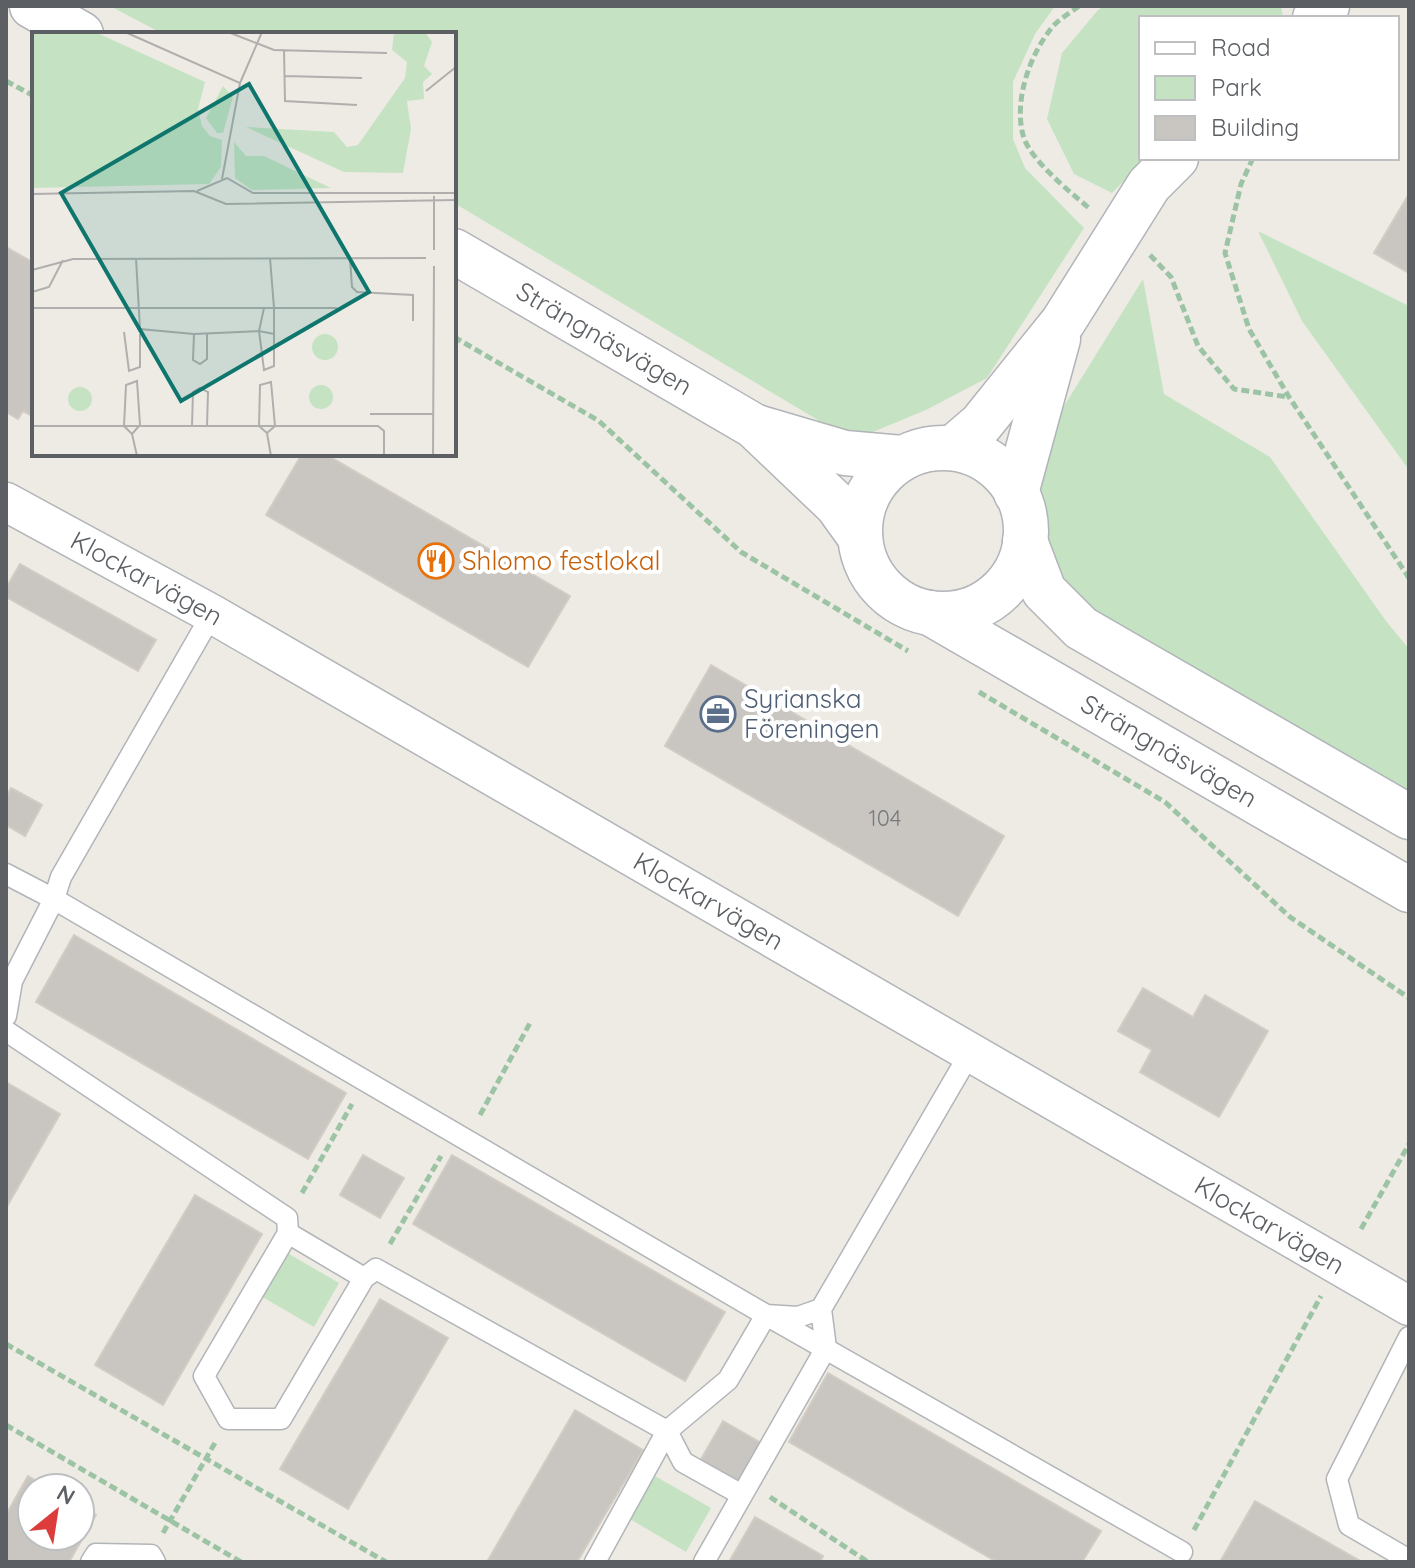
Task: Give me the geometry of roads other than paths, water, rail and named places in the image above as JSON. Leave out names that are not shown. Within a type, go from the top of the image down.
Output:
[{"type":"main road","points":[[32,6],[78,32]]},
{"type":"main road","points":[[953,448],[981,424],[1063,322],[1149,185],[1174,160]]},
{"type":"main road","name":"Strängnäsvägen","points":[[456,252],[754,426],[837,505],[860,537]]},
{"type":"main road","points":[[1016,493],[1063,322]]},
{"type":"main road","name":"Strängnäsvägen","points":[[754,426],[845,453],[902,458]]},
{"type":"main road","points":[[934,448],[953,448],[984,459],[1001,471],[1016,493],[1025,520],[1025,541],[1016,570],[996,594],[966,610],[950,614],[930,613],[896,600],[878,583],[866,562],[860,537],[861,516],[867,496],[881,475],[902,458],[934,448]]},
{"type":"main road","points":[[1025,541],[1044,591],[1081,628],[1409,817]]},
{"type":"main road","name":"Strängnäsvägen","points":[[930,613],[1409,890]]},
{"type":"street","name":"Klockarvägen","points":[[6,502],[212,614],[1409,1306]]},
{"type":"lane","points":[[6,1016],[12,981],[54,899],[61,877],[212,614]]},
{"type":"lane","points":[[6,874],[54,899],[766,1315],[1182,1552]]},
{"type":"lane","points":[[6,1031],[364,1278]]},
{"type":"lane","points":[[704,1562],[826,1348],[821,1309],[970,1053]]},
{"type":"lane","points":[[287,1226],[204,1376],[228,1419],[281,1419],[364,1278],[376,1269],[667,1431],[683,1462],[746,1489]]},
{"type":"lane","points":[[766,1315],[798,1317],[821,1309]]},
{"type":"lane","points":[[595,1562],[667,1431],[728,1380],[766,1315]]},
{"type":"lane","points":[[1409,1337],[1337,1479],[1349,1525],[1409,1560]]},
{"type":"lane","points":[[91,1562],[96,1554],[153,1558]]},
{"type":"place","name":"Shlomo festlokal","points":[[436,561]]},
{"type":"place","name":"Syrianska Föreningen","points":[[718,714]]}]
